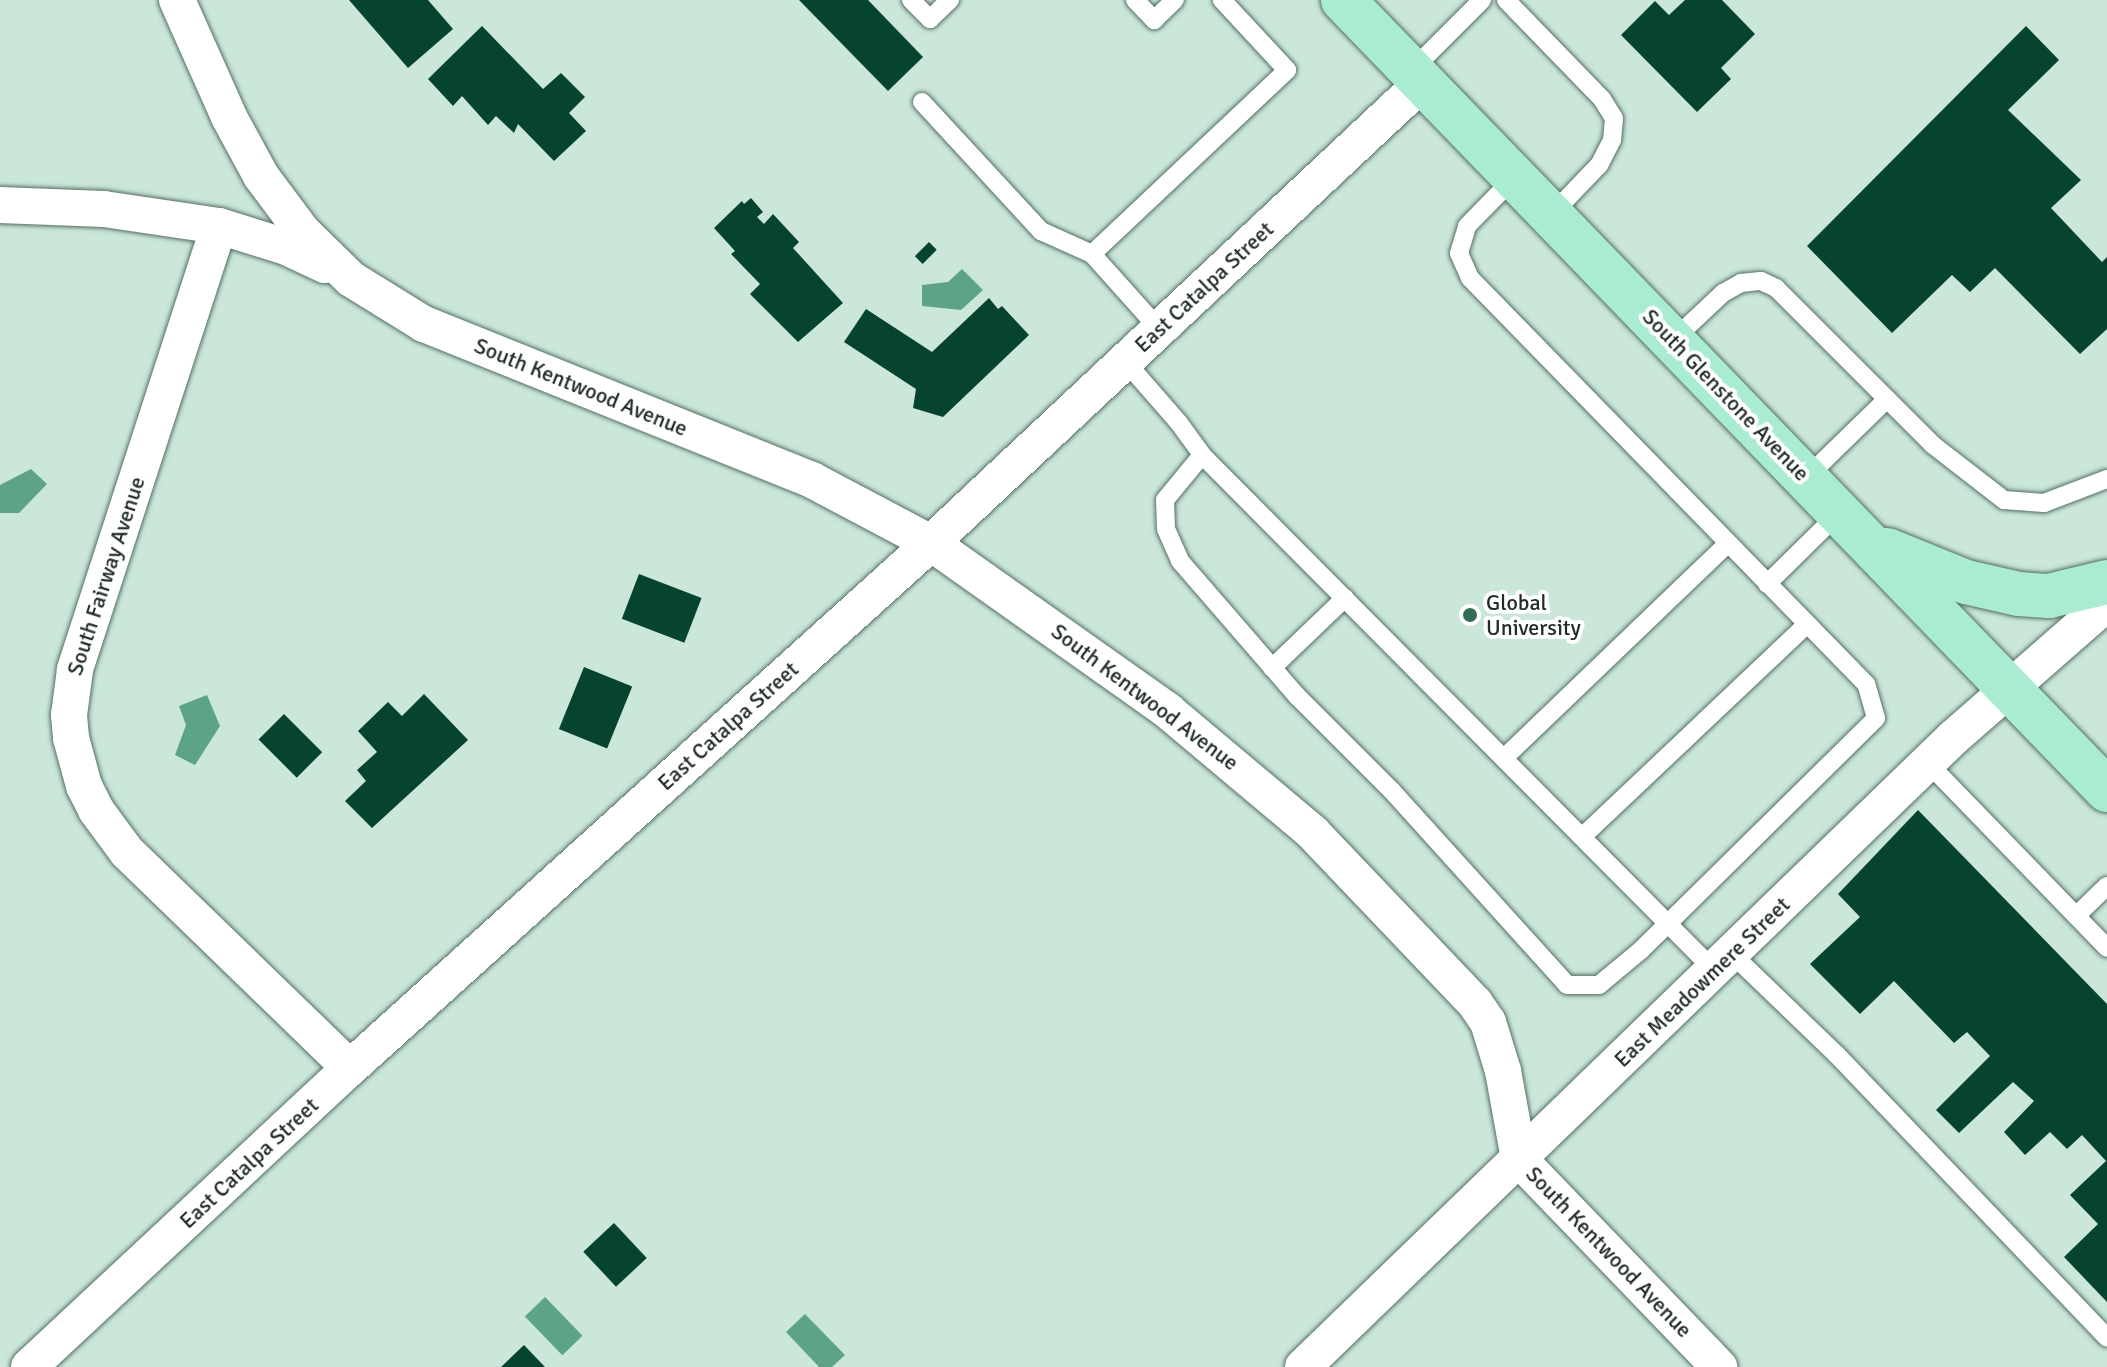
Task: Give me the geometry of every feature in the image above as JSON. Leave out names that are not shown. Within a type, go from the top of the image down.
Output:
[{"type":"main road","name":"South Glenstone Avenue","points":[[1343,0],[2107,790]]},
{"type":"main road","points":[[1852,526],[1928,568],[1994,590],[2049,596],[2107,582]]},
{"type":"street","name":"South Kentwood Avenue","points":[[177,0],[229,117],[261,176],[302,231],[351,279]]},
{"type":"street","name":"East Catalpa Street","points":[[29,1367],[350,1068],[931,543],[1159,329],[1417,76]]},
{"type":"street","name":"South Kentwood Avenue","points":[[0,205],[104,209],[219,226],[286,247],[351,279],[424,324],[812,480],[931,543],[1168,711],[1312,832],[1385,907],[1475,1003],[1488,1022],[1503,1071],[1519,1159],[1719,1367]]},
{"type":"street","name":"South Fairway Avenue","points":[[219,226],[75,670],[69,715],[71,738],[84,786],[103,821],[127,852],[350,1068]]},
{"type":"street","name":"East Meadowmere Street","points":[[1303,1367],[1927,762],[2107,603]]},
{"type":"lane","points":[[911,0],[930,19],[950,0]]},
{"type":"lane","points":[[1135,0],[1154,20],[1175,0]]},
{"type":"lane","points":[[1092,254],[1287,70],[1222,0]]},
{"type":"lane","points":[[1417,76],[1482,0]]},
{"type":"lane","points":[[1506,0],[1602,99],[1614,118],[1612,140],[1599,165],[1551,215]]},
{"type":"lane","points":[[922,102],[1041,231],[1092,254],[1159,329]]},
{"type":"lane","points":[[1202,455],[1165,500],[1166,529],[1180,561],[1272,668],[1392,791],[1567,985],[1599,985],[1669,922],[1876,718],[1866,684],[1470,278],[1459,253],[1467,226],[1515,177]]},
{"type":"lane","points":[[1673,340],[1723,293],[1741,283],[1761,281],[1776,288],[1957,466],[2004,500],[2044,503],[2107,479]]},
{"type":"lane","points":[[1125,361],[1179,423],[1202,455],[1504,758],[1669,922],[1837,1055],[2107,1338]]},
{"type":"lane","points":[[1806,478],[1887,399]]},
{"type":"lane","points":[[1767,584],[1852,526]]},
{"type":"lane","points":[[1504,758],[1728,543]]},
{"type":"lane","points":[[1272,668],[1345,598]]},
{"type":"lane","points":[[1583,836],[1807,624]]},
{"type":"lane","points":[[1927,762],[2107,948]]},
{"type":"lane","points":[[2076,916],[2107,886]]},
{"type":"shaded area","points":[[962,269],[983,290],[961,310],[922,306],[922,285],[948,282]]},
{"type":"shaded area","points":[[31,469],[47,484],[19,513],[0,513],[0,485]]},
{"type":"shaded area","points":[[207,695],[220,726],[195,765],[175,755],[186,725],[179,706]]},
{"type":"shaded area","points":[[545,1297],[583,1336],[562,1355],[525,1316]]},
{"type":"shaded area","points":[[805,1314],[845,1355],[832,1367],[819,1367],[786,1332]]},
{"type":"building","points":[[349,0],[428,0],[453,29],[408,68]]},
{"type":"building","points":[[799,0],[868,0],[923,57],[888,91]]},
{"type":"building","points":[[1685,0],[1722,0],[1755,34],[1721,68],[1731,79],[1697,112],[1621,35],[1655,1],[1669,15]]},
{"type":"building","points":[[482,26],[543,89],[561,73],[585,97],[569,113],[586,131],[554,161],[518,124],[514,133],[496,116],[488,125],[462,96],[453,106],[428,79]]},
{"type":"building","points":[[2026,26],[2059,60],[2008,110],[2081,180],[2051,208],[2102,262],[2107,257],[2107,329],[2080,354],[1995,268],[1970,292],[1952,275],[1892,333],[1807,246]]},
{"type":"building","points":[[751,198],[763,212],[757,217],[764,224],[773,214],[799,242],[793,248],[843,303],[798,342],[750,294],[760,284],[731,254],[735,251],[714,228],[742,201],[744,204]]},
{"type":"building","points":[[929,242],[937,250],[923,264],[915,256]]},
{"type":"building","points":[[989,298],[998,309],[1002,306],[1029,335],[943,417],[913,408],[916,389],[844,342],[866,309],[932,352]]},
{"type":"building","points":[[639,574],[702,598],[684,643],[622,619]]},
{"type":"building","points":[[584,667],[632,686],[607,749],[559,729]]},
{"type":"building","points":[[424,694],[468,740],[372,828],[345,801],[366,781],[357,770],[377,752],[358,731],[388,702],[402,716]]},
{"type":"building","points":[[284,714],[322,752],[297,778],[259,739]]},
{"type":"building","points":[[1918,810],[2107,1004],[2107,1302],[2064,1257],[2098,1224],[2070,1195],[2106,1161],[2082,1135],[2067,1149],[2050,1132],[2025,1155],[2004,1132],[2034,1101],[2013,1082],[1959,1133],[1936,1110],[1990,1056],[1967,1032],[1954,1043],[1894,981],[1860,1014],[1810,964],[1860,917],[1838,894]]},
{"type":"building","points":[[614,1223],[647,1258],[616,1287],[583,1252]]},
{"type":"building","points":[[524,1345],[545,1367],[501,1367]]},
{"type":"place","name":"Global University","points":[[1470,615]]}]
